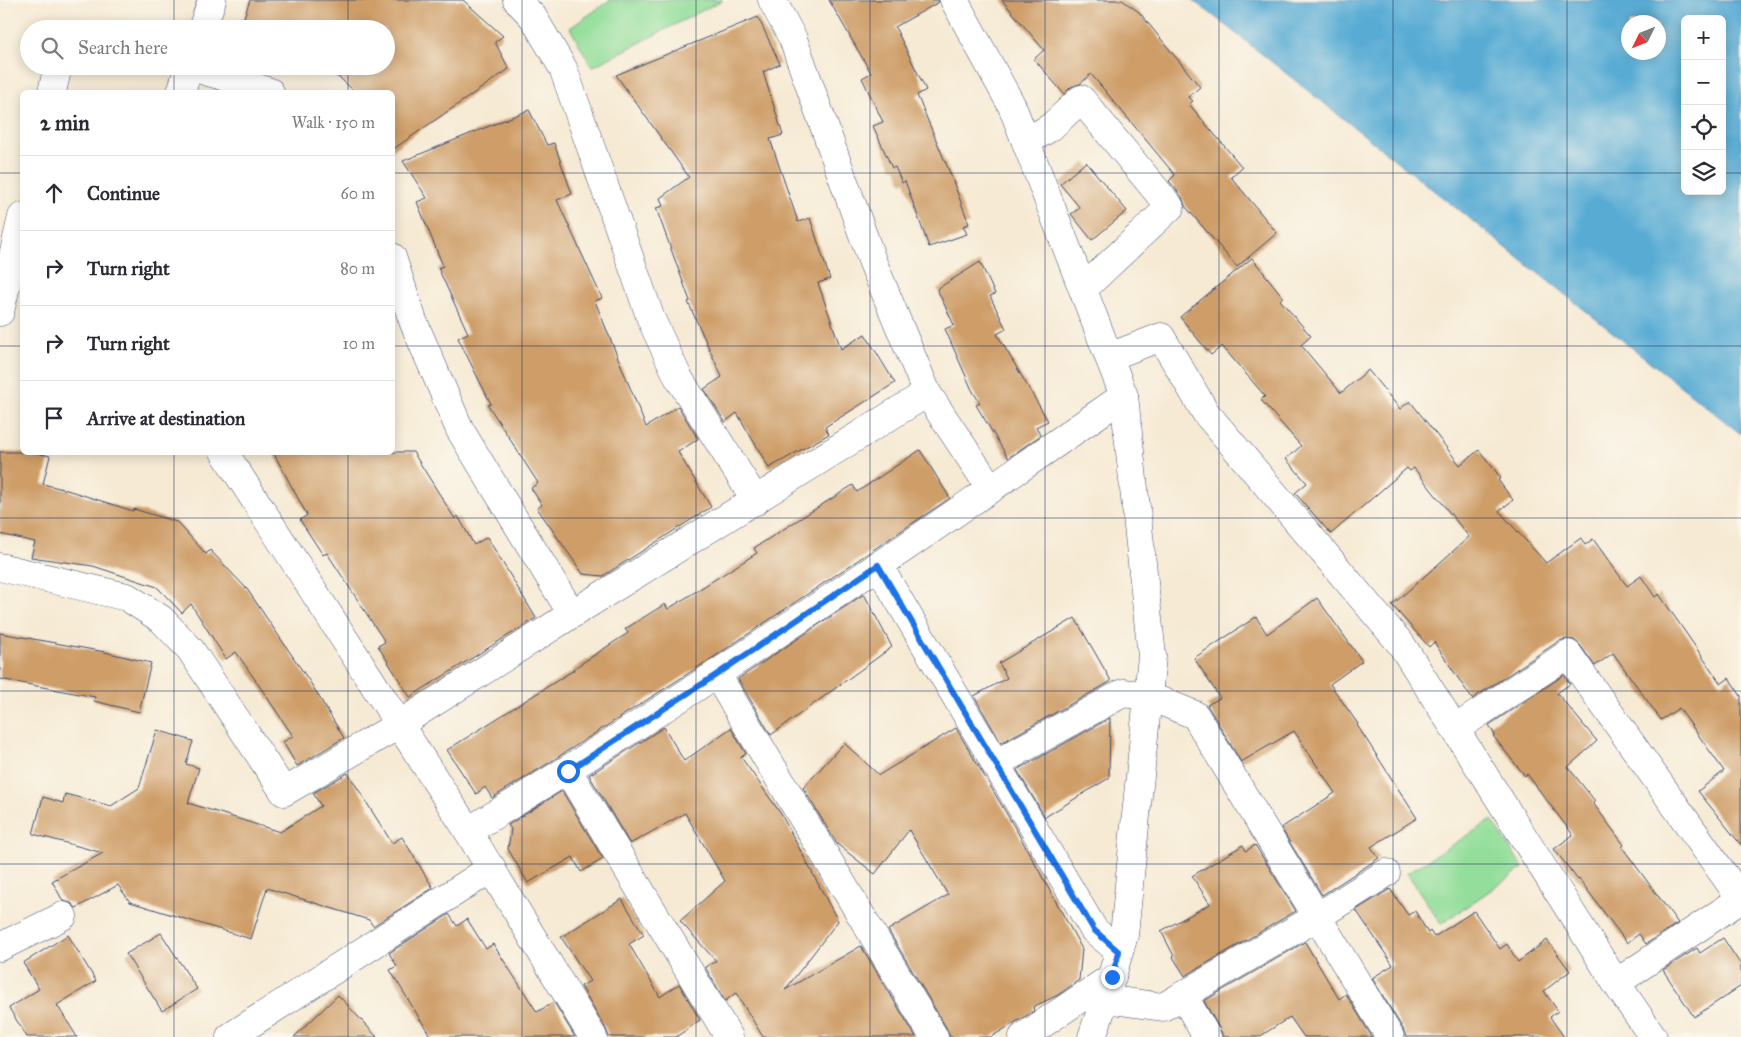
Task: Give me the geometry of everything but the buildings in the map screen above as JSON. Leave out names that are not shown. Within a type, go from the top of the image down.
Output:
[{"type":"street","points":[[205,20],[212,0]]},
{"type":"street","points":[[517,0],[533,18],[563,68],[651,319],[678,377],[756,501]]},
{"type":"street","points":[[772,0],[793,39],[873,262],[927,393],[991,488]]},
{"type":"street","points":[[954,0],[1012,106],[1124,396],[1152,656],[1124,936],[1092,1037]]},
{"type":"street","points":[[52,90],[56,75]]},
{"type":"street","points":[[182,90],[186,75]]},
{"type":"street","points":[[219,75],[264,90]]},
{"type":"street","points":[[1026,142],[1051,127],[1081,99],[1170,207],[1083,289]]},
{"type":"street","points":[[0,312],[20,226]]},
{"type":"street","points":[[395,267],[413,320],[460,430],[572,614]]},
{"type":"street","points":[[1109,358],[1161,337],[1206,413],[1401,644],[1616,983],[1653,1037]]},
{"type":"street","points":[[0,567],[128,597],[161,619],[190,649],[284,792],[400,724],[572,614],[927,393]]},
{"type":"street","points":[[468,831],[568,771],[716,675],[1124,396]]},
{"type":"street","points":[[226,455],[492,868],[593,1037]]},
{"type":"street","points":[[878,565],[1094,930],[1112,976],[1162,1008],[1317,917],[1386,873]]},
{"type":"street","points":[[1455,729],[1568,654],[1740,899],[1616,983]]},
{"type":"street","points":[[716,675],[934,1037]]},
{"type":"street","points":[[995,764],[1123,693],[1148,696],[1195,715],[1390,1037]]},
{"type":"street","points":[[568,771],[729,1037]]},
{"type":"street","points":[[230,1037],[492,868]]},
{"type":"street","points":[[0,947],[62,916]]},
{"type":"street","points":[[1023,1037],[1112,976]]},
{"type":"street","points":[[1183,995],[1207,1037]]},
{"type":"green space","points":[[610,0],[723,0],[592,67],[570,28]]},
{"type":"green space","points":[[1492,820],[1523,868],[1441,924],[1407,873]]},
{"type":"water","points":[[1192,0],[1741,0],[1741,434],[1210,13]]},
{"type":"route","points":[[568,771],[716,675],[878,565],[1094,930],[1119,952],[1112,977]]}]
